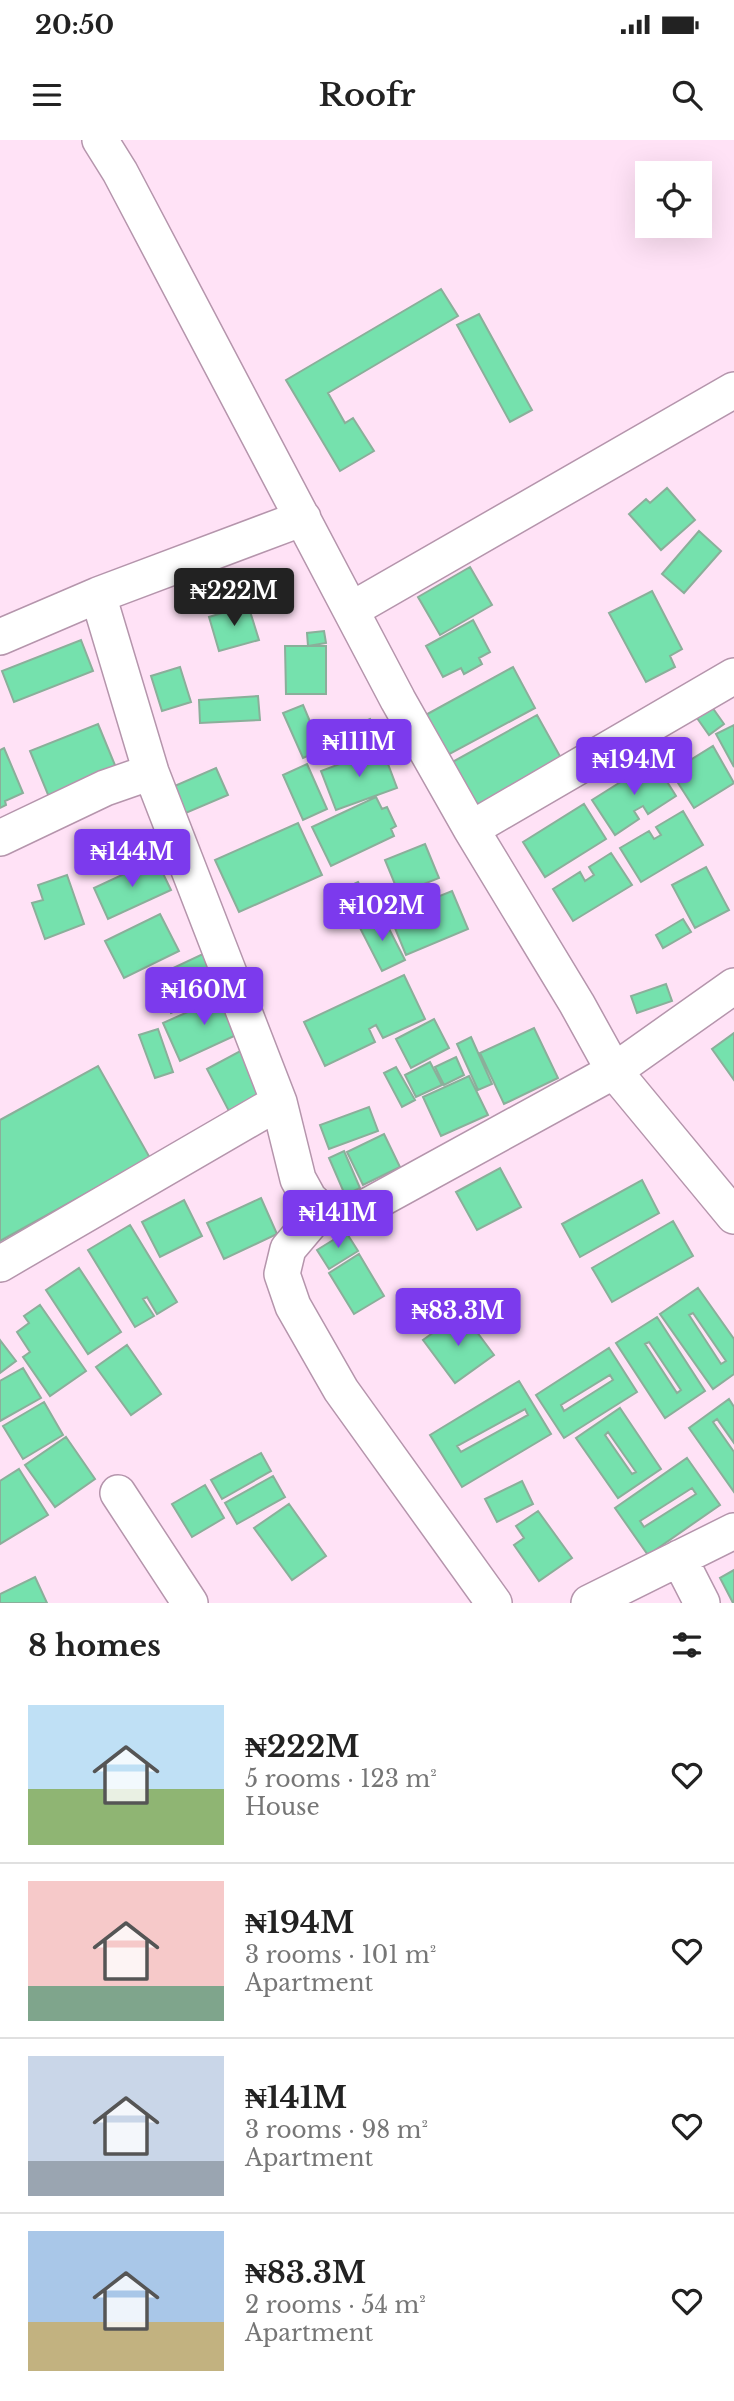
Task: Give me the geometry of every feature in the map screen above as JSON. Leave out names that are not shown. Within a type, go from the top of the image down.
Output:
[{"type":"street","points":[[100,140],[471,829],[578,1004],[614,1071],[734,1216]]},
{"type":"street","points":[[351,610],[734,390]]},
{"type":"street","points":[[0,637],[98,595],[303,518]]},
{"type":"street","points":[[98,595],[151,772],[279,1102],[298,1179],[309,1199],[321,1210],[336,1214],[355,1213],[614,1071],[734,986]]},
{"type":"street","points":[[471,829],[734,676]]},
{"type":"street","points":[[0,838],[105,788],[151,772]]},
{"type":"street","points":[[0,1264],[279,1102]]},
{"type":"street","points":[[321,1210],[288,1249],[282,1275],[293,1306],[341,1390],[494,1603]]},
{"type":"street","points":[[118,1493],[190,1603]]},
{"type":"street","points":[[589,1603],[734,1531]]},
{"type":"street","points":[[678,1558],[702,1603]]},
{"type":"building","points":[[441,289],[458,316],[328,393],[345,423],[353,418],[374,451],[340,471],[286,380]]},
{"type":"building","points":[[479,314],[532,410],[510,422],[457,325]]},
{"type":"building","points":[[667,488],[695,520],[661,550],[629,514],[646,499],[650,503]]},
{"type":"building","points":[[699,531],[721,551],[684,593],[662,574]]},
{"type":"building","points":[[470,567],[492,605],[440,635],[418,597]]},
{"type":"building","points":[[652,591],[682,649],[670,656],[675,667],[646,682],[609,613]]},
{"type":"building","points":[[248,605],[259,640],[219,651],[209,617]]},
{"type":"building","points":[[473,620],[490,652],[479,658],[482,664],[464,674],[461,668],[443,677],[426,646]]},
{"type":"building","points":[[324,631],[326,643],[308,646],[307,633]]},
{"type":"building","points":[[81,640],[93,671],[14,702],[2,671]]},
{"type":"building","points":[[285,646],[326,646],[326,694],[286,694]]},
{"type":"building","points":[[180,667],[191,702],[162,711],[151,676]]},
{"type":"building","points":[[513,667],[535,708],[444,757],[422,717]]},
{"type":"building","points":[[258,696],[260,720],[200,723],[199,700]]},
{"type":"building","points":[[303,705],[322,750],[303,758],[283,713]]},
{"type":"building","points":[[712,707],[724,724],[709,735],[697,718]]},
{"type":"building","points":[[537,715],[561,758],[474,807],[449,764]]},
{"type":"building","points":[[370,719],[375,730],[361,736],[356,725]]},
{"type":"building","points":[[98,724],[117,770],[49,797],[30,751]]},
{"type":"building","points":[[734,725],[734,767],[716,734]]},
{"type":"building","points":[[713,746],[734,783],[694,808],[671,772]]},
{"type":"building","points":[[4,748],[23,793],[5,801],[6,805],[0,808],[0,750]]},
{"type":"building","points":[[382,748],[397,788],[336,810],[321,771]]},
{"type":"building","points":[[654,761],[676,796],[648,814],[643,806],[634,811],[639,819],[615,835],[592,800]]},
{"type":"building","points":[[307,764],[327,809],[303,820],[283,775]]},
{"type":"building","points":[[216,768],[228,795],[181,815],[170,788]]},
{"type":"building","points":[[376,797],[382,809],[387,807],[396,826],[391,829],[394,836],[331,866],[312,827]]},
{"type":"building","points":[[584,804],[606,839],[545,877],[523,842]]},
{"type":"building","points":[[683,811],[703,845],[641,882],[620,848],[649,831],[654,839],[661,835],[656,827]]},
{"type":"building","points":[[298,823],[322,875],[239,912],[215,860]]},
{"type":"building","points":[[425,844],[439,878],[399,894],[385,860]]},
{"type":"building","points":[[611,853],[632,885],[573,921],[553,889],[580,872],[585,881],[594,875],[589,867]]},
{"type":"building","points":[[156,859],[171,890],[108,919],[94,888]]},
{"type":"building","points":[[706,867],[729,910],[695,928],[672,885]]},
{"type":"building","points":[[67,875],[84,924],[45,939],[32,903],[43,900],[38,885]]},
{"type":"building","points":[[358,882],[374,915],[357,922],[341,890]]},
{"type":"building","points":[[452,891],[468,929],[406,955],[390,916]]},
{"type":"building","points":[[160,914],[179,951],[124,978],[105,941]]},
{"type":"building","points":[[382,915],[405,960],[382,971],[359,926]]},
{"type":"building","points":[[683,919],[691,932],[663,948],[656,935]]},
{"type":"building","points":[[205,953],[222,990],[171,1013],[154,977]]},
{"type":"building","points":[[404,975],[425,1019],[383,1038],[376,1025],[369,1029],[375,1042],[325,1066],[304,1022]]},
{"type":"building","points":[[666,984],[672,1001],[637,1013],[631,996]]},
{"type":"building","points":[[228,994],[245,1031],[180,1061],[163,1023]]},
{"type":"building","points":[[434,1019],[449,1048],[411,1068],[396,1039]]},
{"type":"building","points":[[534,1028],[558,1078],[504,1104],[480,1053]]},
{"type":"building","points":[[158,1029],[173,1072],[155,1078],[139,1035]]},
{"type":"building","points":[[734,1033],[734,1080],[712,1049]]},
{"type":"building","points":[[471,1037],[492,1084],[478,1090],[457,1044]]},
{"type":"building","points":[[244,1049],[268,1095],[231,1115],[207,1069]]},
{"type":"building","points":[[456,1057],[464,1075],[444,1085],[435,1067]]},
{"type":"building","points":[[430,1062],[442,1085],[416,1097],[405,1075]]},
{"type":"building","points":[[98,1066],[150,1158],[0,1241],[0,1120]]},
{"type":"building","points":[[396,1067],[415,1100],[402,1107],[384,1073]]},
{"type":"building","points":[[469,1076],[488,1115],[441,1136],[423,1097]]},
{"type":"building","points":[[369,1107],[378,1131],[329,1149],[320,1125]]},
{"type":"building","points":[[384,1134],[400,1167],[363,1185],[347,1152]]},
{"type":"building","points":[[344,1151],[360,1188],[345,1195],[329,1158]]},
{"type":"building","points":[[500,1168],[521,1207],[477,1230],[456,1192]]},
{"type":"building","points":[[642,1180],[659,1213],[580,1257],[562,1224]]},
{"type":"building","points":[[261,1198],[277,1234],[224,1259],[207,1223]]},
{"type":"building","points":[[184,1200],[202,1236],[160,1257],[142,1222]]},
{"type":"building","points":[[673,1221],[693,1256],[612,1302],[592,1268]]},
{"type":"building","points":[[130,1225],[177,1302],[157,1314],[147,1297],[143,1299],[154,1316],[135,1327],[88,1250]]},
{"type":"building","points":[[346,1232],[358,1251],[329,1269],[317,1250]]},
{"type":"building","points":[[359,1254],[384,1296],[354,1314],[329,1273]]},
{"type":"building","points":[[79,1268],[121,1332],[88,1354],[46,1290]]},
{"type":"building","points":[[698,1288],[734,1339],[734,1374],[713,1389],[660,1314]],"holes":[[[693,1313],[726,1361],[721,1364],[689,1315]]]},
{"type":"building","points":[[40,1305],[86,1371],[50,1396],[23,1357],[30,1352],[17,1332],[29,1323],[24,1316]]},
{"type":"building","points":[[462,1312],[494,1355],[455,1383],[423,1340]]},
{"type":"building","points":[[657,1317],[705,1391],[665,1418],[616,1343]],"holes":[[[649,1342],[681,1390],[677,1393],[645,1344]]]},
{"type":"building","points":[[0,1340],[16,1361],[0,1373]]},
{"type":"building","points":[[127,1345],[161,1394],[131,1415],[96,1367]]},
{"type":"building","points":[[609,1348],[637,1392],[564,1438],[536,1395]],"holes":[[[610,1375],[613,1380],[564,1411],[561,1405]]]},
{"type":"building","points":[[23,1368],[41,1398],[0,1421],[0,1381]]},
{"type":"building","points":[[519,1381],[551,1434],[462,1487],[430,1435]],"holes":[[[525,1409],[528,1415],[461,1452],[457,1446]]]},
{"type":"building","points":[[729,1399],[734,1407],[734,1443],[717,1419],[713,1422],[734,1452],[734,1492],[689,1428]]},
{"type":"building","points":[[44,1402],[63,1435],[23,1459],[3,1426]]},
{"type":"building","points":[[620,1408],[661,1469],[618,1498],[576,1438]],"holes":[[[608,1432],[636,1472],[632,1474],[605,1435]]]},
{"type":"building","points":[[66,1437],[95,1479],[55,1507],[25,1465]]},
{"type":"building","points":[[261,1453],[271,1471],[222,1499],[211,1480]]},
{"type":"building","points":[[687,1458],[720,1505],[648,1555],[615,1508]],"holes":[[[692,1488],[696,1494],[644,1527],[640,1521]]]},
{"type":"building","points":[[19,1469],[48,1515],[0,1544],[0,1481]]},
{"type":"building","points":[[273,1476],[285,1497],[237,1524],[225,1503]]},
{"type":"building","points":[[522,1481],[533,1504],[497,1522],[485,1499]]},
{"type":"building","points":[[205,1485],[224,1518],[192,1537],[172,1504]]},
{"type":"building","points":[[289,1504],[326,1556],[292,1580],[254,1528]]},
{"type":"building","points":[[538,1511],[572,1558],[539,1581],[514,1545],[524,1538],[516,1526]]},
{"type":"building","points":[[734,1570],[734,1603],[733,1603],[720,1578]]},
{"type":"building","points":[[35,1577],[47,1603],[0,1603],[0,1594]]}]
